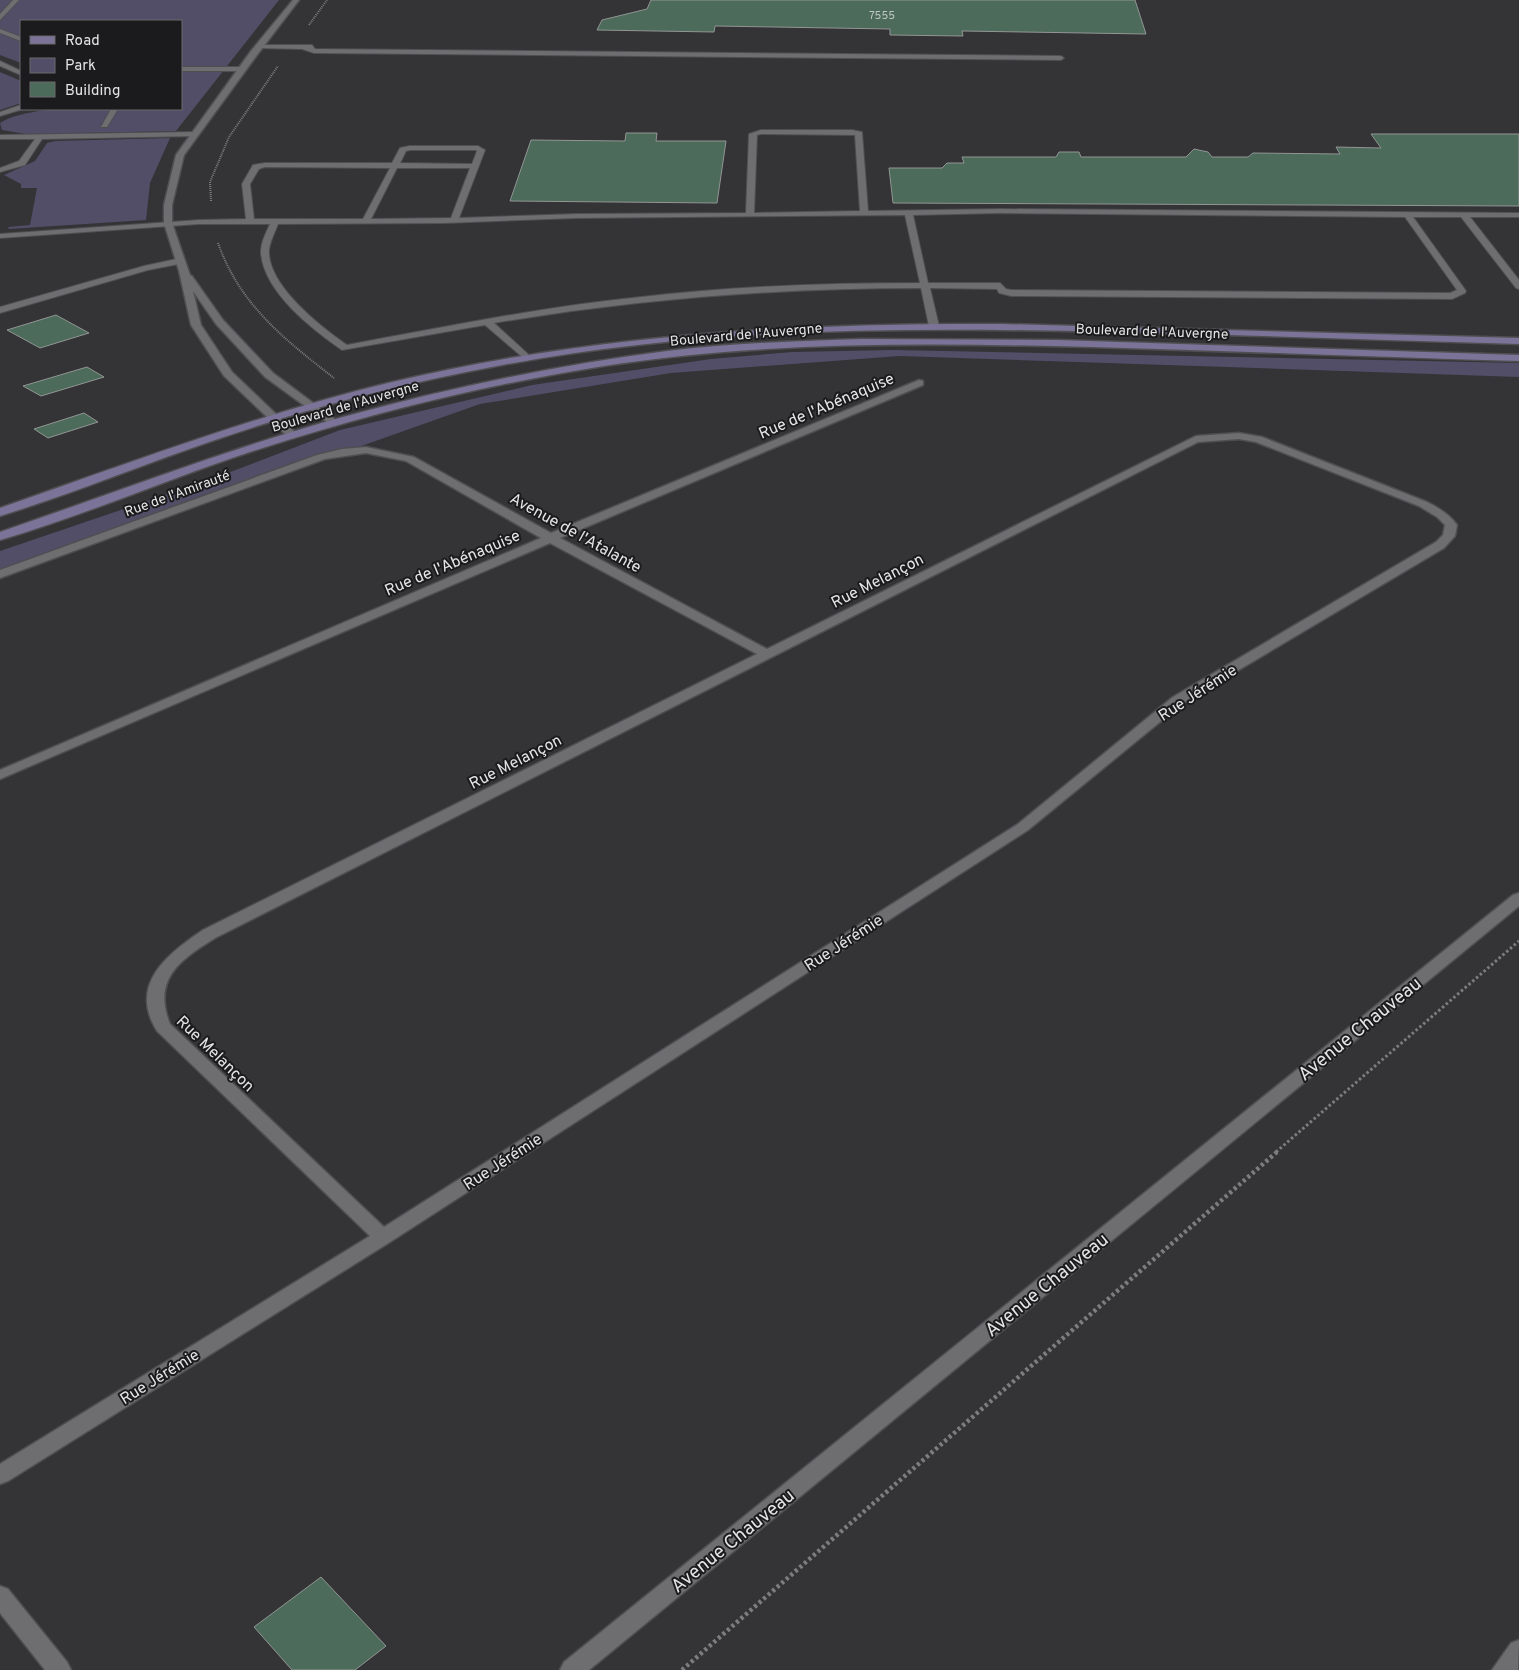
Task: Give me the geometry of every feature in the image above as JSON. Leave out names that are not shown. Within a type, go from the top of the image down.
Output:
[{"type":"main road","name":"Boulevard de l'Auvergne","points":[[0,512],[274,417],[401,384],[527,358],[683,337],[786,329],[934,326],[1051,327],[1519,341]]},
{"type":"main road","name":"Boulevard de l'Auvergne","points":[[0,536],[292,435],[476,387],[608,363],[742,348],[809,343],[886,341],[1040,343],[1519,358]]},
{"type":"street","points":[[292,435],[228,374],[196,325],[183,266],[168,224],[168,205],[176,164],[194,134],[242,68],[296,0]]},
{"type":"street","points":[[183,266],[219,322],[269,375],[335,423]]},
{"type":"street","name":"Rue de l'Abénaquise","points":[[0,775],[550,538],[919,383]]},
{"type":"street","name":"Rue Melançon","points":[[383,1237],[162,1028],[155,1001],[161,976],[177,955],[209,934],[1196,439],[1216,436]]},
{"type":"street","name":"Rue Jérémie","points":[[0,1475],[383,1237],[1023,827],[1178,700],[1440,545],[1449,536],[1451,525],[1441,514],[1423,504],[1258,439],[1239,436],[1216,436]]},
{"type":"street","name":"Avenue de l'Atalante","points":[[366,450],[410,459],[550,538],[767,654]]},
{"type":"street","name":"Rue de l'Amirauté","points":[[0,574],[321,457],[342,452],[366,450]]},
{"type":"street","name":"Avenue Chauveau","points":[[572,1670],[1519,898]]},
{"type":"street","points":[[0,1596],[59,1670]]},
{"type":"street","points":[[1504,1670],[1519,1650]]},
{"type":"lane","points":[[0,18],[16,0]]},
{"type":"lane","points":[[0,32],[20,39]]},
{"type":"lane","points":[[258,47],[304,48],[314,51],[1062,58]]},
{"type":"lane","points":[[0,63],[20,73]]},
{"type":"lane","points":[[182,69],[242,68]]},
{"type":"lane","points":[[0,114],[20,107]]},
{"type":"lane","points":[[104,125],[113,110]]},
{"type":"lane","points":[[750,215],[753,134],[761,132],[852,132],[859,134],[864,213]]},
{"type":"lane","points":[[0,137],[194,134]]},
{"type":"lane","points":[[0,170],[22,163],[40,136]]},
{"type":"lane","points":[[366,222],[403,150],[409,148],[478,148],[481,150],[454,220]]},
{"type":"lane","points":[[250,222],[246,184],[256,167],[265,165],[475,166]]},
{"type":"lane","points":[[0,236],[168,224],[366,222],[576,216],[908,212],[1519,214]]},
{"type":"lane","points":[[908,212],[934,326]]},
{"type":"lane","points":[[275,222],[267,239],[265,254],[274,278],[290,301],[316,328],[345,348],[486,322],[681,295],[764,289],[924,284],[1000,286],[1002,291],[1021,293],[1452,296],[1462,291],[1407,214]]},
{"type":"lane","points":[[1463,214],[1519,286]]},
{"type":"lane","points":[[0,310],[146,268],[183,266]]},
{"type":"lane","points":[[486,322],[527,358]]},
{"type":"path","points":[[305,31],[327,0]]},
{"type":"path","points":[[682,1670],[1519,940]]},
{"type":"green space","points":[[0,0],[279,0],[176,131],[26,134],[2,130],[0,123],[16,116],[53,110],[182,110],[182,20],[20,20],[20,63],[0,55]]},
{"type":"green space","points":[[0,72],[20,81],[20,103],[0,110]]},
{"type":"green space","points":[[170,138],[150,183],[146,220],[9,229],[8,227],[30,225],[37,188],[21,188],[21,184],[4,175],[35,161],[47,143],[55,141]]},
{"type":"green space","points":[[894,350],[1519,363],[1519,377],[900,356],[671,373],[480,404],[0,574],[0,551],[212,479],[340,430],[532,385],[711,359],[792,352]]},
{"type":"building","points":[[651,0],[1135,0],[1146,34],[962,31],[963,36],[890,35],[890,29],[715,26],[714,32],[597,30],[602,20],[647,9]]},
{"type":"building","points":[[626,133],[657,133],[656,141],[726,141],[717,203],[510,201],[531,140],[625,141]]},
{"type":"building","points":[[1371,134],[1519,134],[1519,206],[893,203],[889,168],[942,168],[947,163],[964,163],[962,157],[1056,157],[1059,152],[1079,152],[1081,157],[1186,157],[1194,149],[1208,152],[1212,157],[1248,157],[1253,153],[1340,154],[1336,147],[1381,148]]},
{"type":"building","points":[[56,315],[89,333],[40,348],[7,330]]},
{"type":"building","points":[[87,367],[104,377],[41,396],[23,386]]},
{"type":"building","points":[[84,413],[98,422],[48,438],[34,429]]},
{"type":"building","points":[[321,1577],[386,1646],[355,1670],[292,1670],[254,1627]]}]
